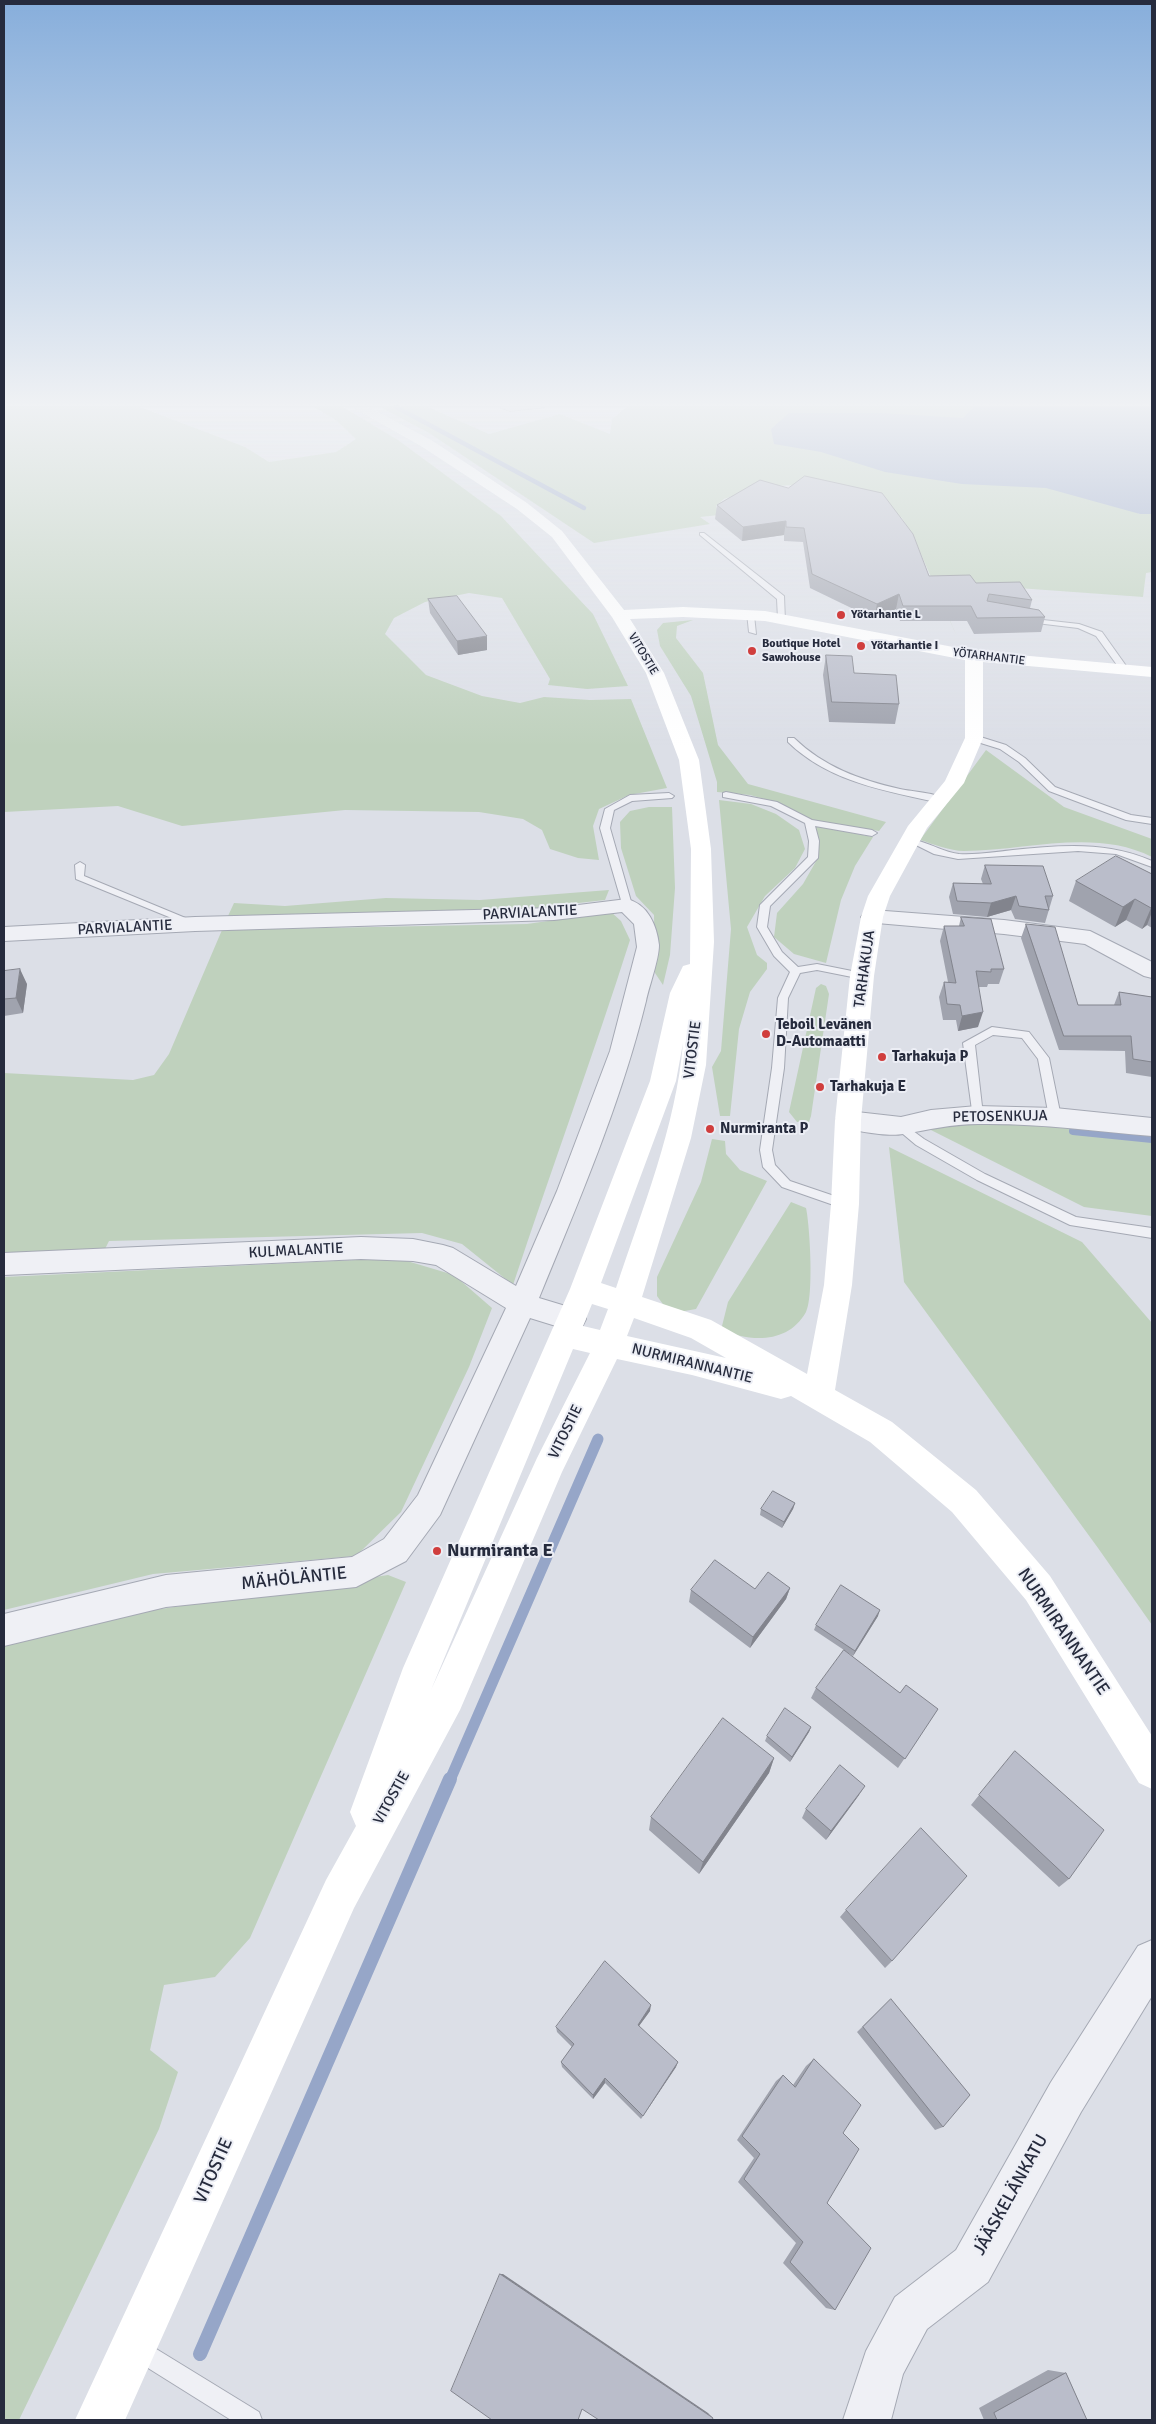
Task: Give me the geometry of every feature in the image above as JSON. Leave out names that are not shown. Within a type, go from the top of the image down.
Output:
[{"type":"main road","name":"VITOSTIE","points":[[100,2420],[340,1894],[447,1697],[548,1468],[609,1344],[626,1304],[683,1118],[694,1065],[703,942],[702,849],[689,760],[655,673],[619,615],[557,534],[540,520]]},
{"type":"main road","name":"YÖTARHANTIE","points":[[619,615],[683,612],[750,615],[782,619],[974,656],[1152,672]]},
{"type":"main road","name":"TARHAKUJA","points":[[818,1397],[838,1285],[845,1204],[848,1120],[862,976],[872,917],[879,896],[918,826],[954,783],[974,738],[974,656]]},
{"type":"main road","name":"VITOSTIE","points":[[340,1894],[416,1681],[584,1289],[663,1081],[682,993],[703,942]]},
{"type":"main road","name":"NURMIRANNANTIE","points":[[584,1289],[701,1329],[881,1432],[964,1500],[1038,1588],[1152,1770]]},
{"type":"main road","name":"NURMIRANNANTIE","points":[[568,1327],[609,1344],[692,1362],[818,1397]]},
{"type":"street","name":"PARVIALANTIE","points":[[4,934],[195,924],[554,914],[628,905]]},
{"type":"street","points":[[522,1304],[570,1191],[622,1051],[648,948],[644,922],[628,905]]},
{"type":"street","points":[[872,917],[1004,927],[1090,938],[1152,971]]},
{"type":"street","name":"PETOSENKUJA","points":[[848,1120],[901,1126],[931,1119],[977,1115],[1055,1117],[1152,1127]]},
{"type":"street","name":"KULMALANTIE","points":[[4,1264],[360,1248],[413,1250],[443,1256],[522,1304],[568,1327]]},
{"type":"street","name":"MÄHÖLÄNTIE","points":[[4,1630],[166,1591],[356,1572],[395,1550],[429,1505],[522,1304]]},
{"type":"street","name":"JÄÄSKELÄNKATU","points":[[867,2420],[882,2367],[912,2313],[972,2266],[1066,2097],[1152,1960]]},
{"type":"lane","points":[[702,534],[781,598],[782,619]]},
{"type":"lane","points":[[750,615],[753,632]]},
{"type":"lane","points":[[1019,619],[1080,626],[1099,634],[1125,670]]},
{"type":"lane","points":[[974,738],[1003,747],[1022,760],[1052,789],[1129,818],[1152,820]]},
{"type":"lane","points":[[791,740],[800,751],[841,776],[940,800]]},
{"type":"lane","points":[[726,795],[774,804],[809,822],[872,833]]},
{"type":"lane","points":[[628,905],[605,828],[610,809],[630,798],[669,796]]},
{"type":"lane","points":[[796,971],[778,954],[762,928],[765,905],[813,858],[814,841],[809,822]]},
{"type":"lane","points":[[919,844],[944,854],[961,856],[1064,848],[1104,850],[1127,854],[1152,864]]},
{"type":"lane","points":[[80,865],[79,877],[195,924]]},
{"type":"lane","points":[[796,971],[818,967],[862,976]]},
{"type":"lane","points":[[796,971],[783,998],[778,1068],[766,1150],[769,1167],[786,1184],[845,1204]]},
{"type":"lane","points":[[977,1115],[969,1043],[992,1030],[1025,1034],[1043,1058],[1055,1117]]},
{"type":"lane","points":[[901,1126],[920,1142],[974,1172],[1074,1222],[1152,1233]]},
{"type":"lane","points":[[134,2346],[250,2420]]},
{"type":"green space","points":[[4,520],[505,520],[593,614],[628,686],[587,689],[548,685],[550,679],[502,598],[469,593],[425,602],[394,618],[385,634],[426,675],[482,696],[520,703],[544,697],[590,700],[631,699],[667,788],[629,795],[599,809],[593,826],[599,860],[578,858],[550,849],[542,830],[523,819],[479,812],[345,810],[182,826],[118,806],[4,812]]},
{"type":"green space","points":[[560,520],[704,520],[710,524],[594,543]]},
{"type":"green space","points":[[903,520],[1152,520],[1152,572],[1146,573],[1143,597],[934,582],[957,637],[914,538]]},
{"type":"green space","points":[[693,620],[677,626],[676,638],[703,673],[718,745],[748,784],[886,822],[879,831],[809,820],[775,802],[750,795],[717,792],[717,782],[691,696],[660,646],[657,630],[663,623]]},
{"type":"green space","points":[[986,750],[1064,807],[1152,839],[1152,857],[1130,848],[1083,842],[959,851],[920,840]]},
{"type":"green space","points":[[719,800],[751,804],[776,814],[799,830],[805,849],[795,868],[765,896],[747,927],[757,955],[767,963],[767,969],[750,992],[739,1029],[730,1116],[720,1116],[712,1067],[721,1051],[731,929]]},
{"type":"green space","points":[[649,807],[672,807],[675,888],[670,955],[663,985],[655,973],[654,915],[636,896],[621,848],[620,822],[630,811]]},
{"type":"green space","points":[[816,826],[873,837],[855,866],[841,900],[826,963],[794,954],[774,937],[777,913],[803,884],[819,856]]},
{"type":"green space","points":[[609,890],[605,900],[516,910],[228,916],[234,903],[285,906],[386,898],[480,900]]},
{"type":"green space","points":[[611,912],[621,921],[630,940],[513,1285],[462,1244],[422,1233],[109,1241],[105,1249],[4,1254],[4,1073],[133,1080],[154,1075],[169,1054],[222,930],[527,924]]},
{"type":"green space","points":[[821,984],[826,986],[829,994],[811,1116],[809,1122],[797,1122],[789,1112],[816,988]]},
{"type":"green space","points":[[1047,1121],[1152,1132],[1152,1216],[1084,1207],[915,1122]]},
{"type":"green space","points":[[712,1139],[725,1141],[726,1154],[740,1170],[767,1181],[696,1309],[679,1312],[665,1307],[657,1296],[657,1277],[701,1182]]},
{"type":"green space","points":[[889,1147],[1082,1242],[1152,1323],[1152,1625],[904,1282]]},
{"type":"green space","points":[[791,1202],[806,1208],[811,1277],[806,1312],[789,1330],[768,1338],[744,1337],[721,1330],[728,1302]]},
{"type":"green space","points":[[397,1258],[454,1275],[492,1308],[469,1367],[401,1512],[356,1556],[153,1574],[4,1610],[4,1277]]},
{"type":"green space","points":[[388,1575],[406,1582],[250,1938],[215,1977],[164,1985],[150,2050],[178,2072],[159,2129],[19,2420],[4,2420],[4,1644],[154,1610]]},
{"type":"building","points":[[735,520],[903,520],[913,534],[929,576],[970,575],[976,583],[1020,582],[1032,600],[989,594],[987,601],[1039,610],[1045,617],[977,618],[971,606],[903,606],[899,594],[877,604],[812,574],[804,528],[786,527],[786,521],[743,527]]},
{"type":"building","points":[[457,596],[487,636],[457,641],[428,599]]},
{"type":"building","points":[[826,655],[852,656],[854,673],[896,675],[899,704],[832,702]]},
{"type":"building","points":[[1116,856],[1152,874],[1151,908],[1135,899],[1123,907],[1076,881]]},
{"type":"building","points":[[985,865],[1043,866],[1053,896],[1045,896],[1049,910],[1019,906],[1016,896],[991,903],[957,901],[953,883],[991,884]]},
{"type":"building","points":[[961,917],[991,919],[1004,969],[991,969],[991,972],[976,971],[983,1012],[962,1016],[960,1005],[947,1004],[944,982],[956,983],[944,926],[964,926]]},
{"type":"building","points":[[1026,924],[1055,927],[1078,1005],[1121,1005],[1119,992],[1152,997],[1152,1062],[1133,1059],[1131,1036],[1064,1036]]},
{"type":"building","points":[[20,969],[16,998],[4,999],[4,971]]},
{"type":"building","points":[[773,1491],[795,1503],[784,1522],[761,1509]]},
{"type":"building","points":[[715,1560],[755,1589],[768,1572],[790,1588],[753,1637],[691,1590]]},
{"type":"building","points":[[841,1585],[880,1610],[855,1651],[816,1625]]},
{"type":"building","points":[[844,1650],[900,1693],[906,1685],[938,1709],[905,1759],[816,1688]]},
{"type":"building","points":[[785,1708],[811,1727],[792,1757],[767,1736]]},
{"type":"building","points":[[723,1718],[774,1758],[703,1862],[651,1817]]},
{"type":"building","points":[[1015,1751],[1104,1830],[1069,1879],[979,1795]]},
{"type":"building","points":[[840,1765],[865,1786],[831,1831],[806,1809]]},
{"type":"building","points":[[921,1828],[967,1876],[892,1961],[846,1910]]},
{"type":"building","points":[[605,1961],[651,2005],[638,2025],[678,2062],[643,2116],[605,2078],[593,2095],[561,2062],[574,2044],[556,2027]]},
{"type":"building","points":[[891,1999],[970,2095],[943,2127],[863,2027]]},
{"type":"building","points":[[814,2059],[861,2105],[843,2133],[859,2149],[827,2203],[871,2248],[835,2310],[790,2262],[803,2242],[744,2179],[760,2154],[742,2136],[783,2075],[795,2087]]},
{"type":"building","points":[[500,2274],[713,2418],[712,2420],[599,2420],[582,2409],[578,2420],[492,2420],[451,2391]]},
{"type":"building","points":[[1066,2373],[1087,2420],[997,2420],[994,2413]]},
{"type":"waterway","points":[[1073,1131],[1152,1139]]},
{"type":"waterway","points":[[450,1780],[598,1439]]},
{"type":"waterway","points":[[200,2354],[450,1779]]},
{"type":"place","name":"Yötarhantie L","points":[[841,615]]},
{"type":"place","name":"Yötarhantie I","points":[[861,646]]},
{"type":"place","name":"Boutique Hotel Sawohouse","points":[[752,651]]},
{"type":"place","name":"Teboil Levänen D-Automaatti","points":[[766,1034]]},
{"type":"place","name":"Tarhakuja P","points":[[882,1057]]},
{"type":"place","name":"Tarhakuja E","points":[[820,1087]]},
{"type":"place","name":"Nurmiranta P","points":[[710,1129]]},
{"type":"place","name":"Nurmiranta E","points":[[437,1551]]}]
